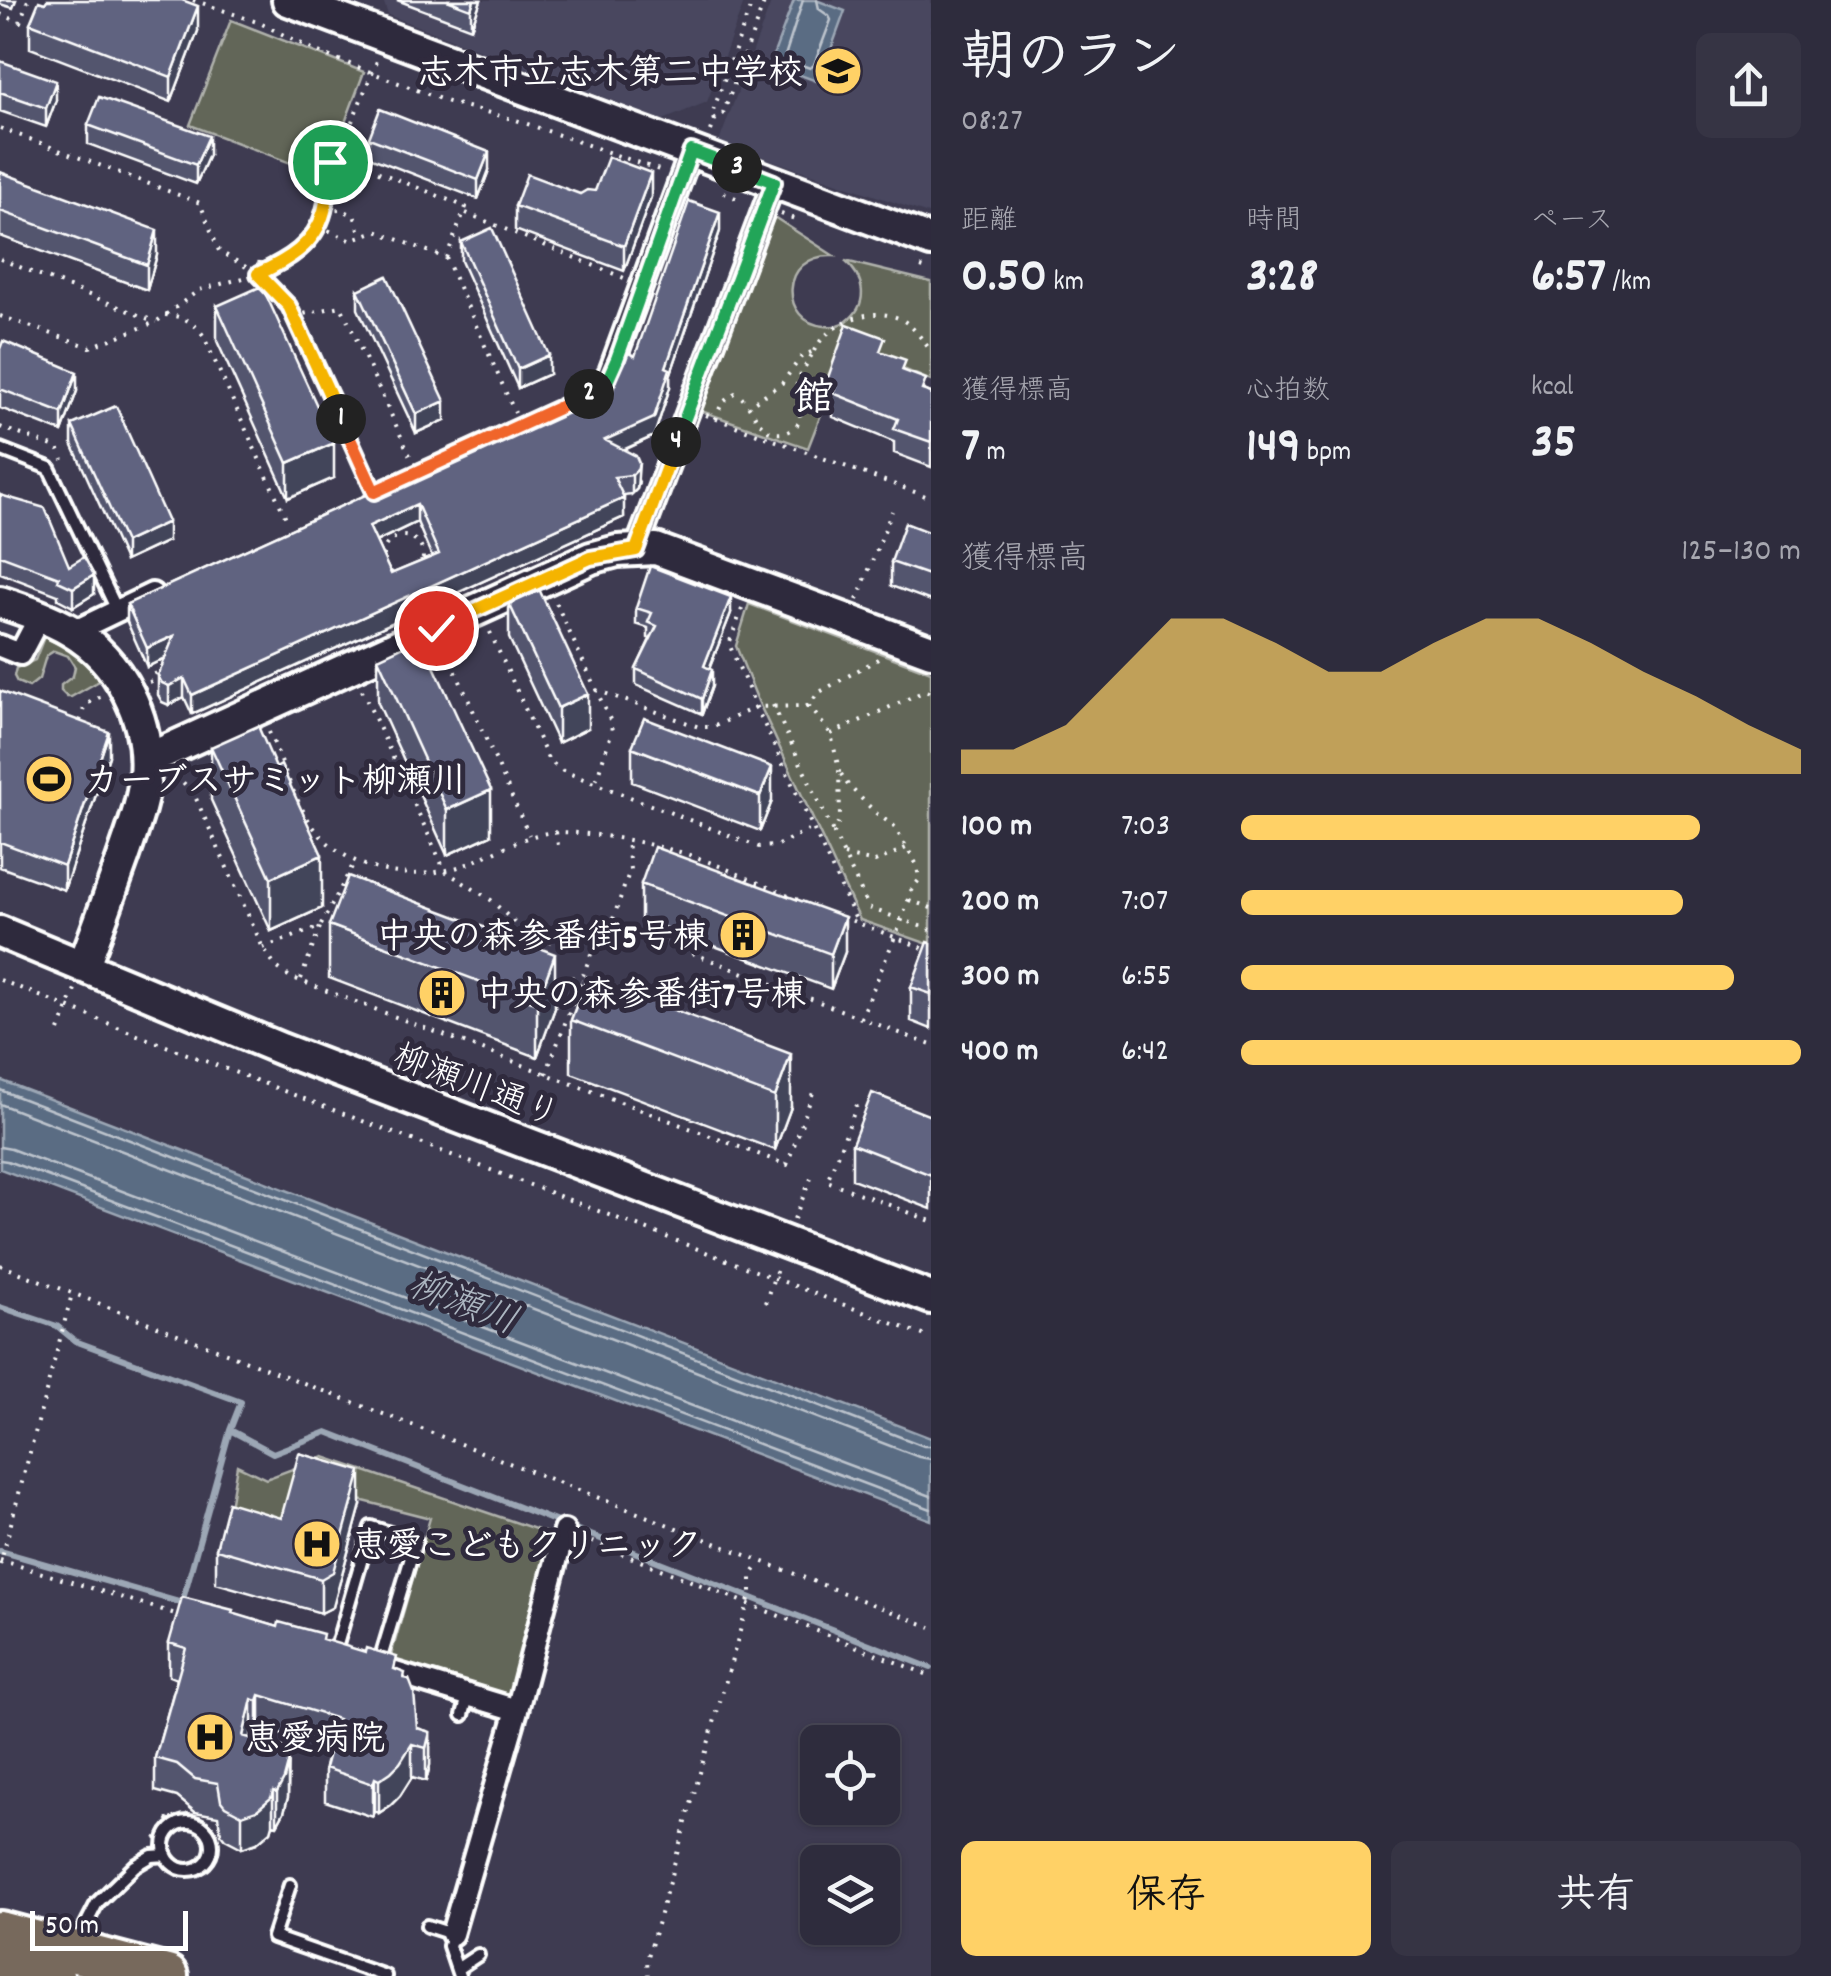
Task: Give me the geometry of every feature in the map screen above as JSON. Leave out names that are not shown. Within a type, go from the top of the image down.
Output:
[{"type":"highway","points":[[0,1932],[62,1964]]},
{"type":"highway","points":[[0,1962],[62,1964],[168,1976]]},
{"type":"street","points":[[288,0],[354,12],[699,145],[774,182],[931,241]]},
{"type":"street","points":[[570,403],[604,388],[699,145]]},
{"type":"street","points":[[636,550],[774,182]]},
{"type":"street","points":[[146,760],[590,558],[636,550],[665,552],[931,651]]},
{"type":"street","points":[[73,632],[168,587]]},
{"type":"street","points":[[0,602],[73,632],[99,653],[124,685],[137,713],[146,760],[138,816],[80,973]]},
{"type":"street","points":[[0,646],[20,654],[40,616]]},
{"type":"street","name":"柳瀬川通り","points":[[0,932],[80,973],[931,1298]]},
{"type":"street","points":[[452,1934],[564,1531]]},
{"type":"street","points":[[348,1660],[466,1706],[517,1710]]},
{"type":"lane","points":[[0,450],[49,468],[117,610]]},
{"type":"lane","points":[[371,1527],[416,1541],[348,1660],[371,1527]]},
{"type":"lane","points":[[199,1824],[210,1836],[208,1860],[196,1868],[175,1866],[166,1855],[165,1839],[175,1826],[199,1824]]},
{"type":"lane","points":[[62,1964],[97,1902],[135,1866],[152,1856],[166,1855]]},
{"type":"lane","points":[[278,1882],[292,1886],[273,1937],[386,1976]]},
{"type":"lane","points":[[427,1926],[452,1934],[449,1946],[458,1972],[478,1955]]},
{"type":"path","points":[[0,14],[20,22],[28,0]]},
{"type":"path","points":[[193,0],[242,16],[307,48],[448,102],[516,120],[667,172]]},
{"type":"path","points":[[224,9],[227,0]]},
{"type":"path","points":[[715,120],[712,114],[753,0]]},
{"type":"path","points":[[699,145],[723,114],[765,0]]},
{"type":"path","points":[[239,24],[242,16]]},
{"type":"path","points":[[0,316],[90,347],[156,322],[199,290],[258,274],[282,263],[304,248],[319,226],[332,163],[372,72]]},
{"type":"path","points":[[0,128],[200,203],[219,251],[258,274],[289,306],[374,492]]},
{"type":"path","points":[[338,156],[466,208],[446,258]]},
{"type":"path","points":[[324,210],[339,209],[354,215],[361,235]]},
{"type":"path","points":[[464,212],[628,280]]},
{"type":"path","points":[[319,226],[350,240],[376,231],[446,258],[516,413]]},
{"type":"path","points":[[258,274],[260,258]]},
{"type":"path","points":[[0,259],[156,322]]},
{"type":"path","points":[[294,316],[342,306],[412,460]]},
{"type":"path","points":[[715,418],[722,402],[735,393],[742,395],[769,431],[782,433],[796,428],[801,418],[795,394],[798,379],[819,340],[829,330],[859,318],[878,313],[908,323],[931,352]]},
{"type":"path","points":[[165,315],[179,316],[192,323],[202,335],[286,518]]},
{"type":"path","points":[[748,406],[782,383],[802,356],[814,351]]},
{"type":"path","points":[[698,412],[930,498],[931,490]]},
{"type":"path","points":[[856,604],[892,511]]},
{"type":"path","points":[[408,526],[412,538],[422,548],[422,564],[430,578]]},
{"type":"path","points":[[412,538],[395,538],[386,546],[385,565],[399,576],[411,575],[422,564]]},
{"type":"path","points":[[382,540],[386,546]]},
{"type":"path","points":[[399,576],[402,588]]},
{"type":"path","points":[[552,593],[612,724],[595,784]]},
{"type":"path","points":[[745,599],[730,644],[858,924]]},
{"type":"path","points":[[486,623],[549,761],[562,771],[758,847],[776,846],[812,828]]},
{"type":"path","points":[[443,643],[530,836]]},
{"type":"path","points":[[809,706],[818,694],[879,658],[882,650]]},
{"type":"path","points":[[155,674],[170,666]]},
{"type":"path","points":[[359,682],[446,871],[491,900],[536,938],[555,946],[598,936]]},
{"type":"path","points":[[596,690],[699,727],[713,727],[756,707],[809,706]]},
{"type":"path","points":[[831,734],[925,690],[931,693]]},
{"type":"path","points":[[76,730],[86,705],[107,694]]},
{"type":"path","points":[[773,705],[869,908],[931,930]]},
{"type":"path","points":[[809,706],[831,734],[839,770],[840,818],[834,834]]},
{"type":"path","points":[[266,724],[302,807],[319,834],[354,862],[399,875],[446,871],[530,836],[556,832],[597,835],[684,853],[809,904]]},
{"type":"path","points":[[839,770],[848,785],[894,826],[916,864],[920,880],[910,892],[860,1019]]},
{"type":"path","points":[[176,774],[194,794],[263,948],[274,966],[300,980],[787,1166],[814,1087]]},
{"type":"path","points":[[556,832],[560,852]]},
{"type":"path","points":[[546,1074],[598,936],[612,922],[630,870],[626,840]]},
{"type":"path","points":[[844,856],[876,862],[906,848]]},
{"type":"path","points":[[300,980],[320,927],[354,862]]},
{"type":"path","points":[[909,900],[931,908]]},
{"type":"path","points":[[842,917],[931,951]]},
{"type":"path","points":[[612,922],[931,1046]]},
{"type":"path","points":[[263,948],[320,927]]},
{"type":"path","points":[[567,928],[571,943]]},
{"type":"path","points":[[59,1032],[80,973]]},
{"type":"path","points":[[571,978],[582,981]]},
{"type":"path","points":[[0,980],[931,1338]]},
{"type":"path","points":[[857,1105],[827,1182],[931,1221]]},
{"type":"path","points":[[790,1228],[812,1176]]},
{"type":"path","points":[[0,1265],[931,1627]]},
{"type":"path","points":[[766,1302],[774,1278]]},
{"type":"path","points":[[72,1292],[0,1562],[184,1616]]},
{"type":"path","points":[[564,1531],[749,1598],[931,1676]]},
{"type":"path","points":[[648,1976],[647,1960],[749,1598],[751,1576],[761,1561]]},
{"type":"shaded area","points":[[383,0],[745,0],[707,102],[663,120],[388,15]]},
{"type":"shaded area","name":"志木市立志木第二中学校","points":[[772,0],[931,0],[931,215],[719,142]]},
{"type":"green space","points":[[231,20],[364,72],[325,176],[190,125]]},
{"type":"green space","points":[[774,217],[834,256],[816,258],[803,265],[795,276],[793,302],[810,322],[840,325],[859,306],[860,282],[845,261],[931,282],[931,381],[848,345],[808,448],[701,411]]},
{"type":"green space","points":[[749,604],[931,672],[931,945],[860,920],[736,646]]},
{"type":"green space","points":[[44,637],[75,655],[101,680],[67,697],[61,685],[73,676],[75,667],[68,656],[54,651],[46,656],[39,679],[29,687],[17,682],[16,668],[35,660]]},
{"type":"green space","points":[[324,1457],[550,1534],[508,1699],[389,1663],[430,1518],[297,1484],[279,1546],[226,1531],[237,1465],[266,1479]]},
{"type":"water","points":[[794,0],[816,0],[845,11],[819,82],[770,64]]},
{"type":"water","name":"柳瀬川","points":[[0,1080],[931,1438],[931,1520],[0,1169]]},
{"type":"building","points":[[182,0],[198,6],[171,77],[30,23],[39,1]]},
{"type":"building","points":[[447,0],[474,0],[471,9]]},
{"type":"building","points":[[0,61],[56,81],[46,108],[0,92]]},
{"type":"building","points":[[99,97],[209,136],[196,165],[88,125]]},
{"type":"building","points":[[380,109],[489,152],[478,180],[369,138]]},
{"type":"building","points":[[608,157],[651,173],[624,246],[515,206],[527,174],[580,194],[595,191]]},
{"type":"building","points":[[0,172],[157,230],[147,265],[0,211]]},
{"type":"building","points":[[689,201],[720,212],[666,367],[670,369],[654,418],[605,440],[636,456],[639,463],[632,475],[614,477],[624,498],[192,695],[184,678],[169,686],[162,683],[158,676],[174,636],[147,648],[127,604],[615,381],[626,352],[635,356]],"holes":[[[417,504],[439,554],[391,574],[369,526]]]},
{"type":"building","points":[[492,228],[549,355],[518,369],[461,242]]},
{"type":"building","points":[[387,276],[445,401],[416,414],[358,290]]},
{"type":"building","points":[[262,286],[334,443],[288,463],[217,306]]},
{"type":"building","points":[[847,324],[885,338],[880,351],[906,360],[902,370],[926,379],[922,390],[931,393],[931,442],[894,429],[898,419],[833,393],[836,386],[826,383]]},
{"type":"building","points":[[3,341],[77,372],[62,413],[0,389]]},
{"type":"building","points":[[116,406],[168,522],[125,542],[72,425]]},
{"type":"building","points":[[0,495],[45,508],[69,566],[84,557],[94,575],[73,588],[58,581],[59,577],[0,555]]},
{"type":"building","points":[[905,523],[931,533],[931,576],[891,562]]},
{"type":"building","points":[[650,566],[731,597],[704,666],[712,670],[702,699],[636,669],[657,626],[648,622],[652,613],[636,608]]},
{"type":"building","points":[[539,589],[588,694],[558,708],[509,603]]},
{"type":"building","points":[[421,638],[491,790],[447,810],[378,658]]},
{"type":"building","points":[[0,691],[109,732],[64,866],[0,842]]},
{"type":"building","points":[[644,718],[772,767],[760,796],[632,747]]},
{"type":"building","points":[[258,726],[276,768],[281,765],[322,855],[271,878],[211,747]]},
{"type":"building","points":[[654,847],[845,917],[831,954],[641,884]]},
{"type":"building","points":[[348,876],[555,954],[537,1003],[329,925]]},
{"type":"building","points":[[928,942],[931,943],[931,994],[911,987]]},
{"type":"building","points":[[587,977],[791,1054],[775,1097],[571,1020]]},
{"type":"building","points":[[872,1093],[931,1116],[931,1175],[852,1144]]},
{"type":"building","points":[[299,1453],[361,1471],[333,1572],[321,1579],[216,1549],[228,1502],[281,1518]]},
{"type":"building","points":[[182,1597],[278,1627],[279,1622],[323,1634],[322,1639],[365,1652],[366,1648],[397,1657],[394,1669],[405,1673],[404,1678],[409,1679],[414,1692],[417,1728],[430,1732],[426,1748],[412,1744],[400,1763],[379,1780],[375,1778],[373,1784],[325,1768],[338,1719],[260,1695],[258,1701],[252,1699],[243,1736],[289,1749],[284,1779],[277,1792],[273,1791],[257,1810],[242,1815],[225,1806],[218,1783],[195,1779],[177,1764],[155,1758],[186,1648],[169,1643]]},
{"type":"waterway","points":[[0,1307],[57,1326],[75,1341],[241,1402],[230,1430]]},
{"type":"waterway","points":[[0,1551],[182,1603],[230,1430],[273,1453],[327,1432],[931,1668]]},
{"type":"place","name":"志木市立志木第二中学校","points":[[838,71]]},
{"type":"place","name":"カーブスサミット柳瀬川","points":[[49,779]]},
{"type":"place","name":"中央の森参番街5号棟","points":[[743,935]]},
{"type":"place","name":"中央の森参番街7号棟","points":[[442,993]]},
{"type":"place","name":"恵愛こどもクリニック","points":[[317,1544]]},
{"type":"place","name":"恵愛病院","points":[[210,1737]]},
{"type":"district","name":"館","points":[[814,395]]},
{"type":"route","points":[[330,162],[335,164],[319,226],[304,248],[258,274],[289,306],[374,492],[604,388],[691,151],[774,182],[636,550],[590,558],[436,628]]}]
